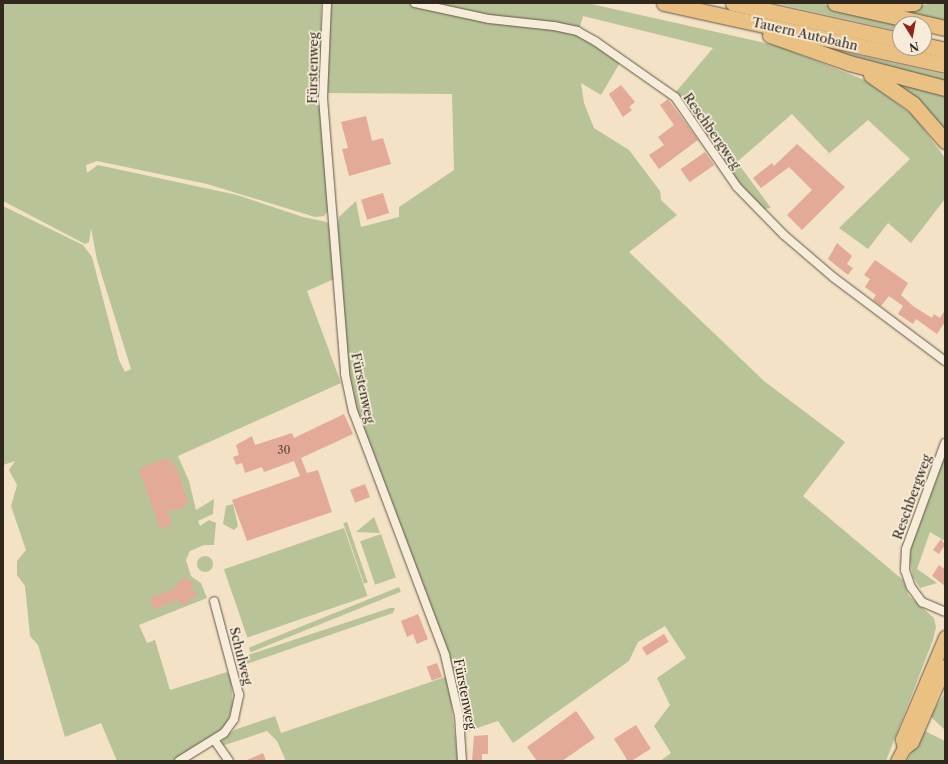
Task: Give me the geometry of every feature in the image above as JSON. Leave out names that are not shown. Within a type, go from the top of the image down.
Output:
[{"type":"highway","name":"Tauern Autobahn","points":[[664,3],[945,65]]},
{"type":"highway","name":"Tauern Autobahn","points":[[734,3],[892,38]]},
{"type":"highway","points":[[835,3],[945,28]]},
{"type":"highway","points":[[852,7],[914,3]]},
{"type":"highway","points":[[737,19],[753,31],[849,63],[945,88]]},
{"type":"highway","points":[[932,47],[945,50]]},
{"type":"highway","points":[[849,63],[913,104],[945,141]]},
{"type":"main road","points":[[904,748],[902,740],[945,637]]},
{"type":"main road","points":[[897,761],[904,748],[912,742],[945,666]]},
{"type":"street","name":"Fürstenweg","points":[[327,3],[323,98],[345,374],[353,411],[445,655],[459,716],[462,761]]},
{"type":"street","name":"Reschbergweg","points":[[415,3],[489,19],[554,26],[577,31],[596,41],[675,97],[737,187],[784,235],[833,277],[945,361]]},
{"type":"street","name":"Reschbergweg","points":[[945,443],[906,549],[905,570],[911,586],[922,602],[945,612]]},
{"type":"street","name":"Schulweg","points":[[178,761],[215,741],[234,719],[239,695],[214,601]]},
{"type":"street","points":[[215,741],[228,761]]},
{"type":"green space","points":[[3,3],[321,3],[321,94],[329,210],[324,216],[315,217],[207,184],[97,161],[86,165],[87,173],[98,165],[237,195],[303,217],[327,222],[331,229],[334,279],[307,291],[341,383],[178,456],[189,481],[196,510],[214,499],[213,514],[198,521],[200,526],[209,520],[216,523],[214,545],[204,545],[190,551],[186,560],[191,576],[201,583],[207,598],[139,625],[147,643],[155,640],[170,690],[227,672],[231,677],[233,706],[226,725],[212,739],[173,761],[117,761],[101,723],[65,737],[38,645],[30,636],[25,586],[17,575],[17,561],[26,550],[11,506],[17,485],[9,470],[15,461],[3,465],[3,206],[83,245],[92,257],[119,360],[125,372],[131,369],[97,260],[91,228],[89,242],[85,244],[3,201]]},
{"type":"green space","points":[[328,3],[406,3],[432,10],[541,26],[578,35],[621,61],[601,95],[581,83],[584,103],[594,128],[629,150],[660,191],[661,200],[677,215],[629,252],[764,381],[845,442],[803,496],[903,580],[909,596],[934,618],[936,627],[933,640],[886,761],[660,761],[671,753],[654,726],[670,705],[657,678],[686,658],[665,626],[638,642],[629,661],[513,743],[498,721],[462,733],[452,668],[354,404],[348,373],[336,233],[339,217],[356,201],[361,227],[399,217],[399,207],[454,170],[452,94],[327,93]]},
{"type":"green space","points":[[424,3],[587,3],[778,46],[865,80],[914,116],[945,158],[945,199],[911,243],[888,223],[868,249],[839,228],[910,159],[868,120],[825,157],[829,153],[792,114],[737,162],[771,208],[764,209],[731,174],[675,93],[713,48],[583,16],[579,30],[495,19]]},
{"type":"green space","points":[[776,3],[819,3],[892,19],[892,29]]},
{"type":"green space","points":[[933,3],[945,3],[945,22],[932,19],[932,16],[922,16],[899,10]]},
{"type":"green space","points":[[830,49],[945,75],[945,84],[915,77]]},
{"type":"green space","points":[[885,78],[945,93],[945,133]]},
{"type":"green space","points":[[945,452],[945,541],[930,532],[917,569],[937,583],[920,588],[913,577],[909,558],[913,538]]},
{"type":"green space","points":[[233,504],[238,526],[234,530],[223,524],[226,506]]},
{"type":"green space","points":[[374,517],[380,533],[356,532]]},
{"type":"green space","points":[[347,522],[368,583],[364,584],[343,523]]},
{"type":"green space","points":[[344,528],[367,596],[247,637],[224,569]]},
{"type":"green space","points":[[381,534],[396,577],[375,585],[360,541]]},
{"type":"green space","points":[[202,556],[208,556],[213,561],[211,570],[208,572],[202,572],[197,567],[197,561]]},
{"type":"green space","points":[[399,587],[401,592],[251,652],[249,648]]},
{"type":"green space","points":[[390,608],[395,608],[393,613],[241,666],[248,655]]},
{"type":"green space","points":[[448,676],[458,761],[286,761],[277,741],[267,731],[222,746],[222,740],[234,730],[275,716],[281,733]]},
{"type":"green space","points":[[945,693],[945,730],[930,716]]},
{"type":"green space","points":[[923,730],[945,741],[945,761],[907,761]]},
{"type":"building","points":[[621,85],[635,102],[629,107],[632,110],[623,117],[609,94]]},
{"type":"building","points":[[668,99],[698,140],[659,169],[649,155],[664,145],[658,137],[674,125],[660,105]]},
{"type":"building","points":[[366,116],[372,141],[383,138],[391,164],[349,176],[342,149],[348,148],[341,122]]},
{"type":"building","points":[[797,144],[845,187],[802,230],[787,215],[812,190],[789,167],[761,188],[753,178],[772,163],[774,166]]},
{"type":"building","points":[[705,152],[714,165],[690,182],[680,169]]},
{"type":"building","points":[[383,193],[389,213],[367,220],[361,200]]},
{"type":"building","points":[[837,243],[852,256],[847,264],[853,268],[848,275],[828,259]]},
{"type":"building","points":[[875,260],[908,283],[901,295],[913,306],[932,318],[934,314],[940,318],[945,310],[945,322],[937,334],[916,319],[913,324],[898,314],[903,306],[889,296],[881,306],[873,300],[876,295],[865,287],[870,279],[864,275]]},
{"type":"building","points":[[344,414],[353,434],[301,458],[307,473],[318,470],[332,512],[247,541],[232,500],[300,476],[294,461],[264,472],[262,467],[245,473],[242,463],[236,465],[233,457],[239,455],[236,445],[252,436],[255,445],[292,433],[294,438]]},
{"type":"building","points":[[167,458],[177,468],[188,503],[181,509],[167,511],[172,525],[160,529],[139,469]]},
{"type":"building","points":[[365,484],[370,497],[355,503],[350,490]]},
{"type":"building","points":[[941,539],[945,545],[939,554],[933,550]]},
{"type":"building","points":[[939,565],[945,569],[945,586],[932,576]]},
{"type":"building","points":[[184,577],[194,584],[191,589],[197,593],[193,598],[182,606],[178,600],[154,610],[150,598],[172,590]]},
{"type":"building","points":[[418,614],[428,639],[417,644],[413,634],[407,637],[401,621]]},
{"type":"building","points":[[664,634],[669,642],[647,655],[642,648]]},
{"type":"building","points":[[437,663],[442,677],[432,681],[427,667]]},
{"type":"building","points":[[576,711],[595,738],[562,761],[537,761],[527,747]]},
{"type":"building","points":[[636,725],[651,749],[631,761],[628,761],[614,739]]},
{"type":"building","points":[[488,735],[488,754],[482,754],[482,761],[472,761],[474,736]]},
{"type":"building","points":[[263,753],[266,761],[245,761]]}]
